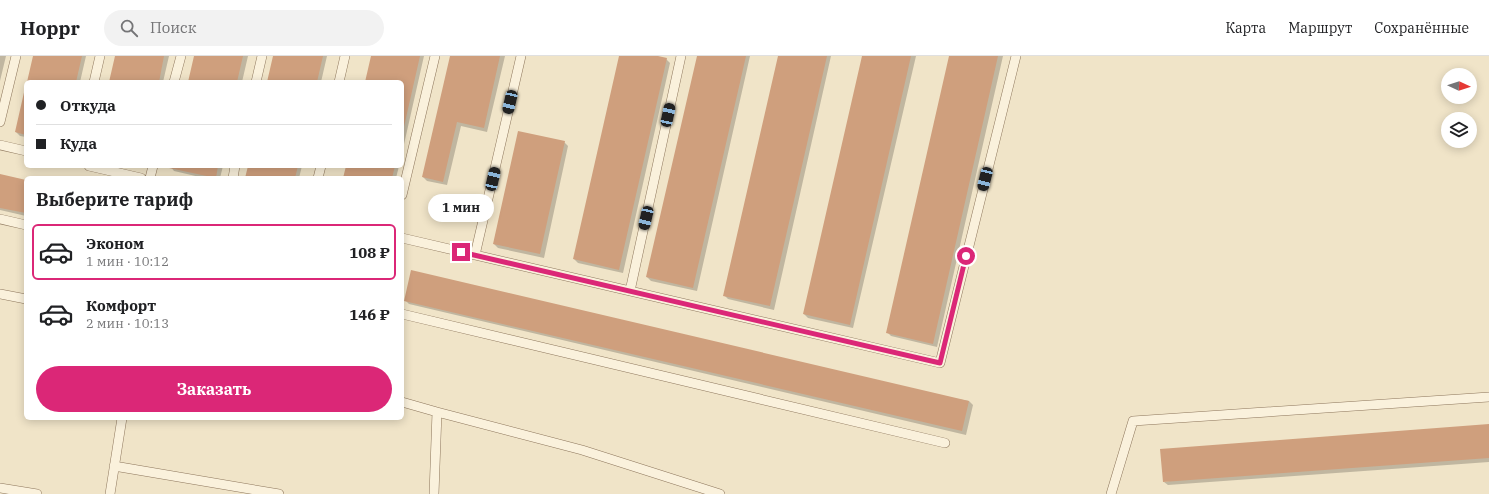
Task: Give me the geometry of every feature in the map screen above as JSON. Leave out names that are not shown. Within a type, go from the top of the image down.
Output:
[{"type":"lane","points":[[0,122],[16,56]]},
{"type":"lane","points":[[94,80],[100,56]]},
{"type":"lane","points":[[175,80],[181,56]]},
{"type":"lane","points":[[256,80],[262,56]]},
{"type":"lane","points":[[339,80],[345,56]]},
{"type":"lane","points":[[404,187],[435,56]]},
{"type":"lane","points":[[475,256],[521,56]]},
{"type":"lane","points":[[630,291],[681,56]]},
{"type":"lane","points":[[404,238],[940,363],[1016,56]]},
{"type":"lane","points":[[0,145],[24,151]]},
{"type":"lane","points":[[98,168],[132,176]]},
{"type":"lane","points":[[0,219],[24,225]]},
{"type":"lane","points":[[0,294],[24,299]]},
{"type":"lane","points":[[404,314],[945,443]]},
{"type":"lane","points":[[1111,494],[1134,421],[1489,397]]},
{"type":"lane","points":[[404,403],[582,450],[720,494]]},
{"type":"lane","points":[[434,494],[437,412]]},
{"type":"lane","points":[[110,494],[122,420]]},
{"type":"lane","points":[[114,466],[280,494]]},
{"type":"lane","points":[[0,488],[37,494]]},
{"type":"building","points":[[33,56],[82,56],[76,80],[27,80]]},
{"type":"building","points":[[115,56],[164,56],[159,80],[109,80]]},
{"type":"building","points":[[194,56],[243,56],[237,80],[188,80]]},
{"type":"building","points":[[273,56],[323,56],[317,80],[267,80]]},
{"type":"building","points":[[371,56],[420,56],[404,127],[404,80],[365,80]]},
{"type":"building","points":[[450,56],[500,56],[484,128],[457,122],[443,182],[422,177]]},
{"type":"building","points":[[619,56],[658,56],[667,58],[619,270],[573,259]]},
{"type":"building","points":[[697,56],[746,56],[693,288],[646,277]]},
{"type":"building","points":[[778,56],[827,56],[770,306],[723,296]]},
{"type":"building","points":[[862,56],[911,56],[850,325],[803,314]]},
{"type":"building","points":[[949,56],[998,56],[933,344],[886,333]]},
{"type":"building","points":[[24,92],[24,134],[15,132]]},
{"type":"building","points":[[518,131],[565,141],[540,254],[493,244]]},
{"type":"building","points":[[169,168],[218,168],[216,176],[207,176]]},
{"type":"building","points":[[248,168],[298,168],[296,176],[246,176]]},
{"type":"building","points":[[346,168],[394,168],[392,176],[344,176]]},
{"type":"building","points":[[0,174],[24,180],[24,213],[0,208]]},
{"type":"building","points":[[411,270],[969,401],[962,431],[404,301]]},
{"type":"building","points":[[1489,424],[1489,458],[1163,482],[1160,449]]},
{"type":"route","points":[[461,252],[940,363],[966,256]]}]
